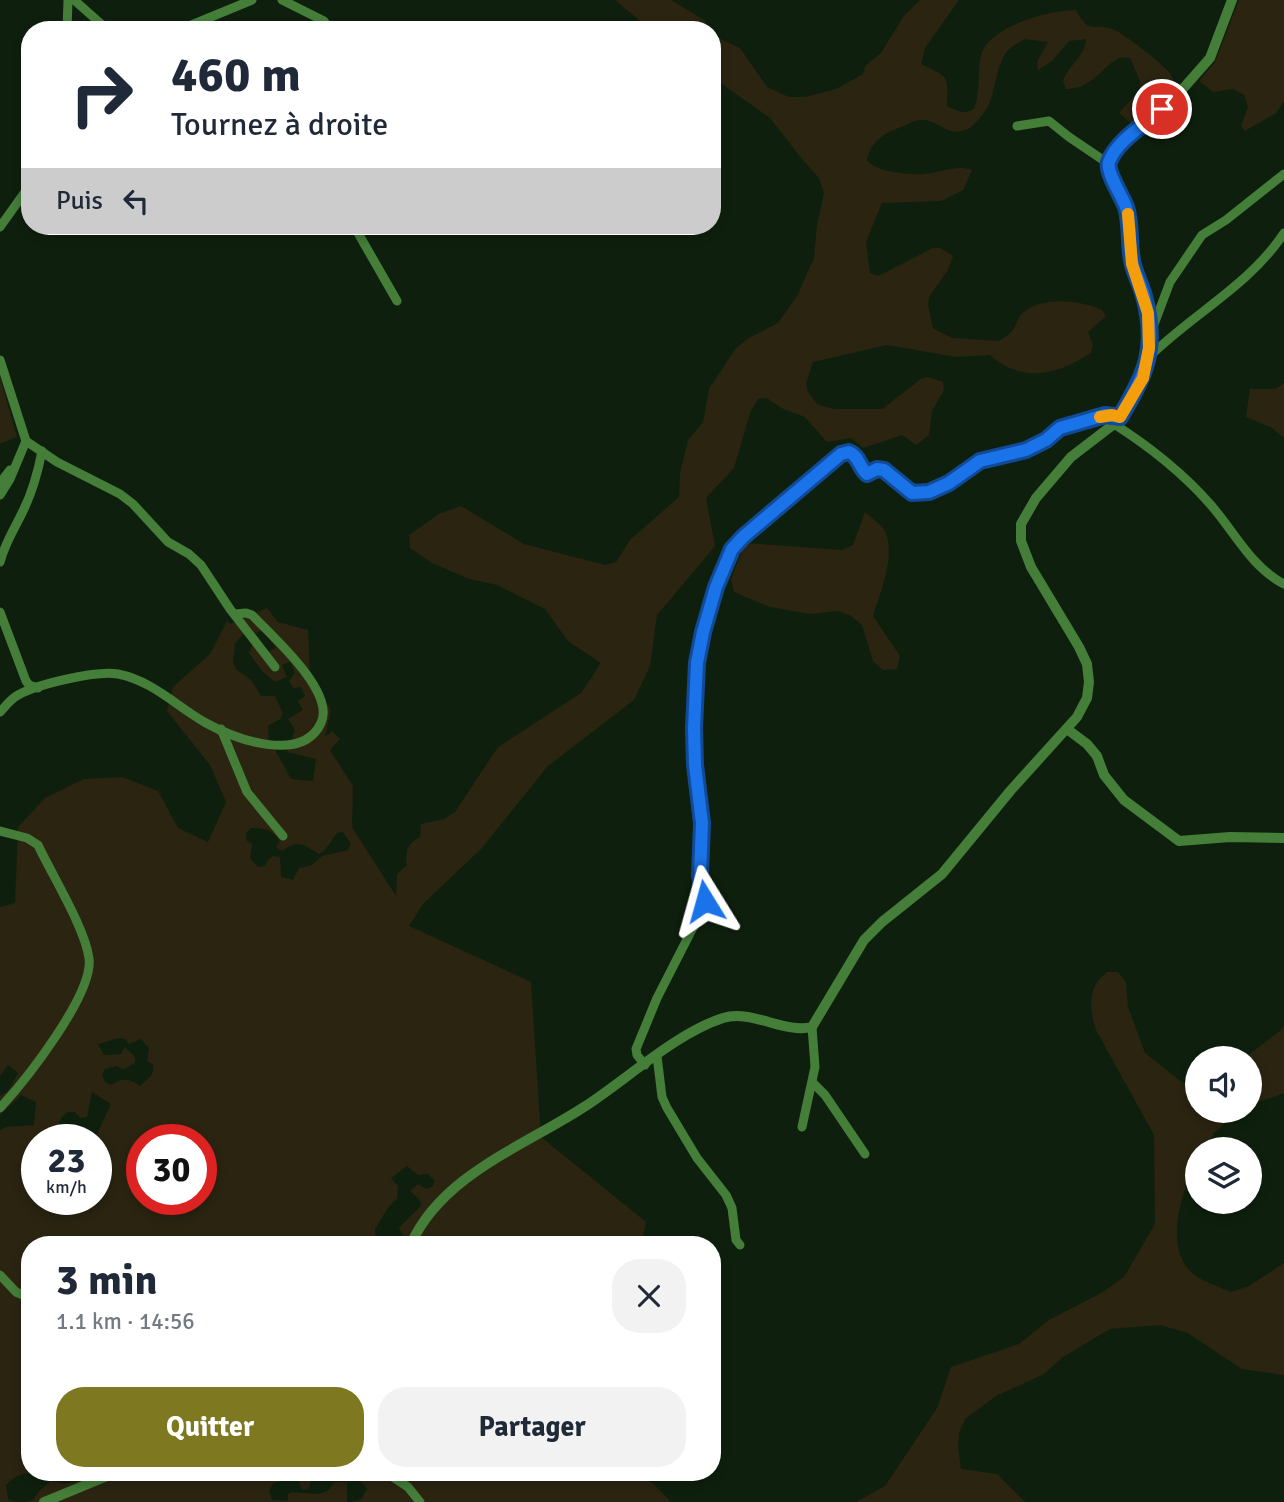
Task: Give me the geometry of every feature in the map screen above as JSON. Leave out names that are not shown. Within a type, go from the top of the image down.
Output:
[{"type":"street","points":[[68,0],[68,21]]},
{"type":"street","points":[[74,0],[98,21]]},
{"type":"street","points":[[201,21],[251,0]]},
{"type":"street","points":[[282,0],[324,21]]},
{"type":"street","points":[[802,1127],[816,1060],[812,1027],[864,940],[882,922],[927,889],[942,874],[1011,790],[1077,717],[1087,698],[1090,682],[1087,664],[1074,637],[1031,567],[1021,541],[1021,524],[1035,498],[1071,457],[1117,421],[1143,378],[1148,358],[1149,336],[1144,296],[1132,264],[1128,212],[1109,173],[1109,164],[1120,147],[1173,100],[1210,58],[1232,0]]},
{"type":"street","points":[[1017,126],[1049,121],[1109,164]]},
{"type":"street","points":[[1149,336],[1170,282],[1202,234],[1226,220],[1284,174]]},
{"type":"street","points":[[0,227],[21,198]]},
{"type":"street","points":[[1148,358],[1194,316],[1249,275],[1284,233]]},
{"type":"street","points":[[359,235],[397,301]]},
{"type":"street","points":[[0,360],[26,441],[57,462],[120,494],[133,504],[168,542],[201,565],[275,667]]},
{"type":"street","points":[[645,1065],[636,1055],[636,1049],[657,998],[705,901],[700,876],[702,823],[695,765],[697,663],[713,598],[732,549],[785,499],[841,454],[854,454],[867,474],[877,469],[884,470],[912,493],[919,494],[949,483],[980,461],[1026,450],[1046,440],[1060,428],[1105,415],[1117,421],[1173,466],[1210,504],[1255,561],[1284,584]]},
{"type":"street","points":[[0,495],[26,441]]},
{"type":"street","points":[[0,562],[3,549],[24,510],[38,475],[42,452]]},
{"type":"street","points":[[0,484],[18,461]]},
{"type":"street","points":[[0,612],[26,681],[31,687],[40,688]]},
{"type":"street","points":[[0,712],[17,696],[40,688],[96,673],[115,673],[135,678],[158,690],[206,723],[221,729],[278,747],[292,746],[306,740],[313,735],[324,717],[317,691],[292,656],[252,615],[235,614]]},
{"type":"street","points":[[221,729],[230,757],[247,792],[284,836]]},
{"type":"street","points":[[1067,729],[1092,750],[1104,775],[1124,800],[1179,841],[1230,836],[1284,838]]},
{"type":"street","points":[[0,831],[27,838],[38,845],[78,927],[90,962],[85,982],[72,1010],[15,1092],[0,1108]]},
{"type":"street","points":[[416,1236],[430,1215],[476,1172],[583,1108],[704,1026],[729,1017],[744,1017],[802,1028],[812,1027]]},
{"type":"street","points":[[657,1056],[662,1097],[697,1157],[726,1195],[732,1208],[736,1240],[740,1245]]},
{"type":"street","points":[[813,1083],[825,1095],[865,1154]]},
{"type":"street","points":[[0,1275],[16,1293],[21,1295]]},
{"type":"street","points":[[44,1502],[95,1481]]},
{"type":"street","points":[[399,1481],[408,1487],[420,1502]]},
{"type":"shaded area","points":[[615,0],[671,0],[704,21],[640,21]]},
{"type":"shaded area","points":[[920,0],[959,0],[925,48],[921,64],[945,78],[947,106],[961,112],[974,109],[981,55],[986,45],[1008,28],[1037,17],[1065,11],[1076,10],[1088,26],[1117,31],[1166,69],[1173,84],[1132,124],[1119,113],[1140,89],[1140,81],[1130,58],[1115,60],[1086,84],[1066,89],[1063,81],[1083,50],[1086,39],[1069,41],[1052,61],[1038,70],[1037,62],[1048,42],[1024,39],[1005,53],[988,106],[970,127],[954,132],[922,120],[891,131],[876,142],[867,160],[885,170],[924,174],[954,168],[972,170],[963,190],[941,201],[882,203],[866,242],[870,273],[878,276],[933,248],[940,248],[953,256],[948,270],[929,297],[933,328],[952,338],[999,341],[1014,329],[1022,314],[1032,307],[1051,302],[1073,302],[1102,310],[1106,316],[1088,332],[1093,345],[1091,353],[1066,367],[1040,373],[1015,370],[990,355],[956,357],[887,345],[813,362],[806,384],[808,392],[817,404],[833,409],[882,409],[921,379],[928,377],[943,382],[944,390],[932,411],[929,435],[916,445],[902,435],[863,448],[851,438],[827,442],[805,417],[781,408],[767,398],[758,399],[750,413],[734,468],[706,498],[715,546],[657,615],[650,666],[634,700],[548,766],[481,849],[423,904],[409,926],[531,982],[541,1137],[646,1222],[643,1236],[403,1236],[399,1228],[421,1206],[420,1200],[410,1191],[418,1184],[426,1189],[432,1187],[435,1181],[428,1174],[418,1175],[407,1166],[391,1178],[398,1186],[397,1199],[375,1229],[375,1236],[21,1236],[21,1475],[6,1485],[8,1499],[16,1502],[0,1502],[0,1130],[21,1126],[21,1215],[112,1215],[112,1124],[102,1124],[111,1104],[92,1092],[87,1117],[80,1118],[75,1112],[68,1112],[58,1124],[34,1124],[36,1102],[21,1095],[0,1115],[0,1096],[8,1091],[18,1073],[8,1065],[0,1076],[0,907],[15,903],[18,827],[45,798],[84,779],[122,777],[158,791],[178,828],[208,842],[226,802],[210,765],[167,711],[173,687],[210,654],[227,621],[231,624],[267,608],[278,622],[308,630],[310,679],[331,710],[325,737],[332,731],[340,739],[330,750],[353,786],[352,827],[396,896],[397,874],[407,865],[408,848],[420,837],[421,824],[444,819],[455,812],[498,747],[581,693],[601,663],[568,641],[545,609],[497,585],[469,579],[432,563],[410,548],[409,535],[439,514],[461,506],[524,544],[605,565],[616,562],[630,540],[679,497],[680,473],[688,440],[703,422],[709,389],[736,348],[778,323],[797,296],[814,258],[824,193],[819,178],[770,118],[721,83],[721,39],[740,48],[767,87],[789,97],[805,97],[836,89],[863,74],[865,66],[881,53],[903,17]],"holes":[[[262,630],[276,648],[265,653],[254,641],[249,653],[262,671],[275,682],[287,677],[282,665],[290,662],[295,673],[289,681],[293,688],[301,687],[305,696],[298,701],[303,710],[288,719],[295,730],[287,752],[316,759],[313,781],[291,779],[269,739],[268,726],[280,719],[283,713],[275,696],[261,696],[252,681],[236,669],[233,663],[235,643],[244,633],[249,637]],[[251,828],[260,828],[278,838],[280,842],[276,847],[282,851],[300,844],[319,854],[337,833],[343,832],[351,844],[348,850],[322,856],[312,865],[299,868],[293,880],[281,877],[280,857],[273,856],[265,866],[258,867],[250,858],[252,844],[246,840],[246,833]],[[125,1039],[129,1044],[141,1039],[149,1048],[147,1061],[153,1064],[152,1074],[140,1086],[126,1080],[111,1085],[105,1082],[102,1075],[105,1069],[117,1066],[123,1070],[135,1063],[135,1057],[125,1047],[121,1054],[104,1055],[98,1044]]]},
{"type":"shaded area","points":[[1239,0],[1284,0],[1284,101],[1276,113],[1245,131],[1241,126],[1248,107],[1244,95],[1233,89],[1213,92],[1199,81],[1215,62]]},
{"type":"shaded area","points":[[0,377],[17,437],[0,444]]},
{"type":"shaded area","points":[[1284,383],[1284,438],[1272,428],[1246,417],[1250,389],[1275,389]]},
{"type":"shaded area","points":[[865,512],[880,525],[887,536],[889,546],[886,571],[873,616],[900,656],[897,669],[883,670],[873,661],[862,625],[851,616],[839,611],[810,614],[770,607],[734,592],[731,579],[745,543],[842,550],[853,545]]},
{"type":"shaded area","points":[[1107,972],[1118,972],[1126,982],[1128,1007],[1145,1053],[1185,1082],[1185,1123],[1225,1123],[1212,1137],[1185,1137],[1185,1191],[1177,1228],[1179,1250],[1182,1260],[1196,1276],[1231,1292],[1249,1286],[1284,1263],[1284,1375],[1242,1369],[1188,1333],[1160,1325],[1110,1329],[1063,1357],[1044,1374],[996,1396],[965,1419],[959,1433],[961,1469],[997,1474],[1025,1502],[856,1502],[885,1486],[937,1408],[951,1367],[1019,1344],[1049,1320],[1103,1292],[1124,1277],[1155,1224],[1154,1135],[1096,1030],[1091,998],[1100,978]]},
{"type":"shaded area","points":[[1284,1025],[1284,1093],[1262,1101],[1260,1046]]},
{"type":"shaded area","points":[[51,1481],[64,1484],[78,1481],[280,1481],[273,1484],[269,1490],[272,1500],[288,1501],[288,1494],[291,1492],[320,1494],[329,1490],[334,1482],[347,1482],[347,1502],[26,1502],[33,1500]]},
{"type":"shaded area","points":[[299,1481],[311,1481],[308,1490],[301,1489]]},
{"type":"shaded area","points":[[360,1481],[648,1481],[671,1502],[350,1502],[361,1500],[367,1489]]},
{"type":"slow traffic","points":[[1100,417],[1120,417],[1143,378],[1148,358],[1148,313],[1132,264],[1132,237],[1128,214]]},
{"type":"route","points":[[705,901],[700,876],[701,799],[695,765],[697,663],[716,587],[732,549],[785,499],[841,454],[854,454],[867,474],[877,469],[884,470],[912,493],[919,494],[949,483],[980,461],[1026,450],[1046,440],[1060,428],[1105,415],[1120,417],[1143,378],[1149,348],[1149,329],[1144,296],[1132,264],[1128,212],[1109,173],[1109,164],[1130,136],[1162,109]]}]
